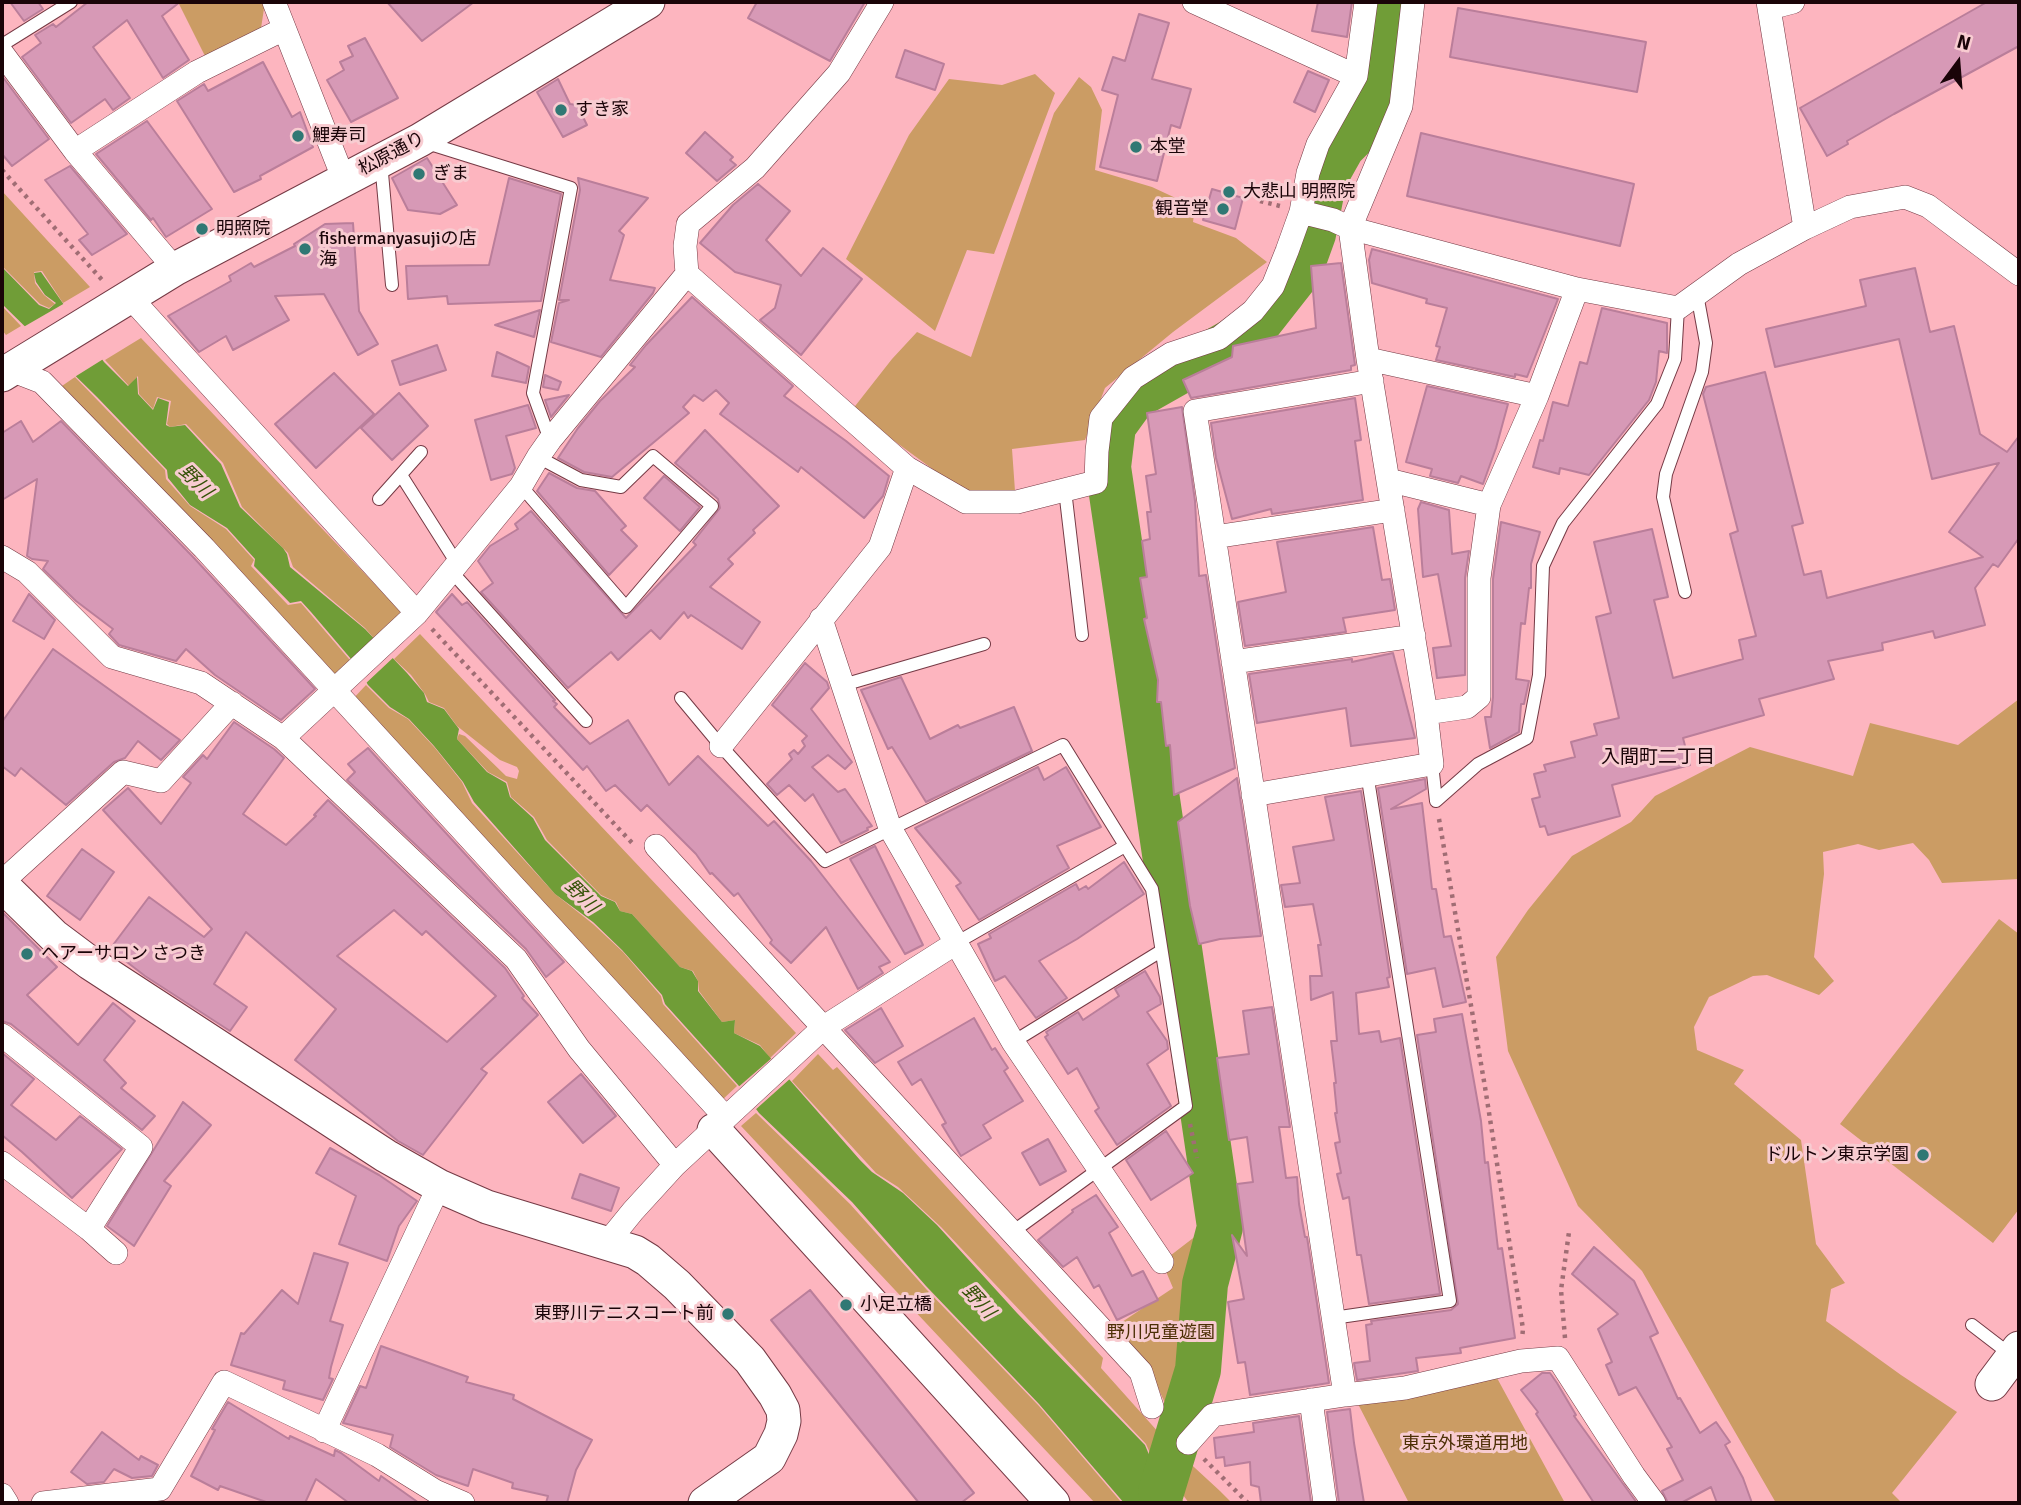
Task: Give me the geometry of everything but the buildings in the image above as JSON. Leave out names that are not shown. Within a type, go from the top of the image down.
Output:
[{"type":"street","points":[[274,2],[344,180]]},
{"type":"street","name":"松原通り","points":[[12,366],[117,294],[175,269],[381,162],[648,2]]},
{"type":"street","points":[[283,738],[415,615],[455,568],[521,486],[544,449],[687,274],[685,246],[688,224],[755,168],[839,73],[882,2]]},
{"type":"street","points":[[1194,2],[1356,76]]},
{"type":"street","points":[[687,274],[907,468],[966,502],[1017,502],[1096,482],[1101,418],[1133,378],[1171,354],[1219,338],[1253,311],[1273,286],[1305,213],[1308,173],[1318,144],[1356,76],[1366,2]]},
{"type":"street","points":[[1253,795],[1367,773],[1432,764],[1414,636],[1370,370],[1341,224],[1401,106],[1413,2]]},
{"type":"street","points":[[1793,2],[1769,5],[1805,228]]},
{"type":"street","points":[[75,151],[197,72],[284,29]]},
{"type":"street","points":[[2,53],[75,151],[175,269]]},
{"type":"street","points":[[1305,213],[1577,289],[1678,308],[1739,264],[1805,228],[1850,207],[1905,197],[1928,206],[2019,274]]},
{"type":"street","points":[[1426,713],[1467,707],[1479,697],[1479,578],[1489,505],[1537,396],[1577,289]]},
{"type":"street","points":[[117,294],[415,615]]},
{"type":"street","points":[[12,366],[42,382],[336,688],[723,1121],[1053,1503]]},
{"type":"street","points":[[1345,1395],[1195,411],[1370,370],[1537,396]]},
{"type":"street","points":[[721,746],[880,547],[907,468]]},
{"type":"street","points":[[1388,480],[1489,505]]},
{"type":"street","points":[[1214,537],[1393,510]]},
{"type":"street","points":[[2,557],[27,572],[112,657],[201,683],[283,738],[516,959],[579,1049],[675,1165]]},
{"type":"street","points":[[821,619],[890,828],[1013,1042],[1162,1262]]},
{"type":"street","points":[[1233,662],[1414,636]]},
{"type":"street","points":[[232,703],[161,781],[123,772],[2,883],[54,936],[90,963],[351,1134],[439,1186],[511,1215],[635,1252],[677,1285],[750,1360],[783,1410],[781,1434],[769,1458],[705,1503]]},
{"type":"street","points":[[645,846],[816,1035],[1011,1233],[1141,1372],[1152,1407]]},
{"type":"street","points":[[607,1242],[675,1165],[816,1035],[956,943]]},
{"type":"street","points":[[2,1035],[141,1147],[89,1229]]},
{"type":"street","points":[[2,1163],[89,1229],[116,1253]]},
{"type":"street","points":[[324,1431],[439,1186]]},
{"type":"street","points":[[1992,1384],[2016,1352]]},
{"type":"street","points":[[1188,1443],[1213,1415],[1405,1388],[1521,1361],[1559,1358],[1654,1503]]},
{"type":"street","points":[[43,1503],[160,1489],[224,1382],[377,1455],[435,1491],[463,1503]]},
{"type":"street","points":[[1311,1400],[1325,1503]]},
{"type":"street","points":[[2,1495],[7,1503]]},
{"type":"lane","points":[[2,45],[71,2]]},
{"type":"lane","points":[[420,140],[571,188],[534,393],[544,449],[581,480],[621,487],[653,456],[712,506],[626,607],[521,486]]},
{"type":"lane","points":[[381,162],[392,285]]},
{"type":"lane","points":[[1685,592],[1663,497],[1666,474],[1702,372],[1706,343],[1697,294]]},
{"type":"lane","points":[[1436,801],[1478,764],[1527,738],[1539,675],[1543,566],[1563,523],[1657,404],[1675,359],[1678,308]]},
{"type":"lane","points":[[379,499],[421,452]]},
{"type":"lane","points":[[401,475],[455,568],[586,721]]},
{"type":"lane","points":[[1065,490],[1082,635]]},
{"type":"lane","points":[[844,685],[984,644]]},
{"type":"lane","points":[[681,698],[825,861],[1063,745],[1152,889],[1185,1106],[1011,1233]]},
{"type":"lane","points":[[1432,764],[1436,801]]},
{"type":"lane","points":[[1333,1318],[1450,1301],[1367,773]]},
{"type":"lane","points":[[956,943],[1125,846]]},
{"type":"lane","points":[[1013,1042],[1161,951]]},
{"type":"lane","points":[[1972,1325],[2016,1352]]},
{"type":"path","points":[[2,170],[117,294]]},
{"type":"path","points":[[415,615],[645,846]]},
{"type":"path","points":[[1436,801],[1523,1329],[1521,1361]]},
{"type":"path","points":[[1185,1106],[1197,1158]]},
{"type":"path","points":[[1559,1358],[1566,1346],[1561,1290],[1569,1232]]},
{"type":"path","points":[[1188,1443],[1248,1503]]},
{"type":"green space","points":[[178,2],[265,2],[260,35],[206,58]]},
{"type":"green space","points":[[1035,74],[1055,93],[994,254],[967,250],[935,331],[846,259],[909,135],[949,79],[1002,85]]},
{"type":"green space","points":[[1079,77],[1091,87],[1102,110],[1095,170],[1152,187],[1195,207],[1193,222],[1236,238],[1267,262],[1173,332],[1105,388],[1085,440],[1012,449],[1015,491],[968,495],[852,410],[917,332],[971,357],[1054,113]]},
{"type":"green space","points":[[2,191],[90,287],[63,303],[42,271],[34,272],[35,283],[55,304],[49,308],[40,304],[2,266]]},
{"type":"green space","points":[[2,306],[21,326],[6,335],[2,330]]},
{"type":"green space","points":[[141,338],[406,617],[379,644],[365,628],[293,567],[288,553],[242,507],[223,463],[186,424],[170,427],[167,424],[171,401],[157,397],[153,409],[139,394],[138,376],[129,386],[105,360]]},
{"type":"green space","points":[[75,377],[165,470],[166,479],[190,506],[226,529],[254,560],[251,566],[288,605],[301,603],[355,666],[335,685],[59,388]]},
{"type":"green space","points":[[420,634],[796,1033],[770,1058],[760,1045],[734,1033],[735,1020],[722,1022],[699,991],[693,971],[680,967],[632,914],[620,911],[616,902],[601,895],[547,840],[534,817],[511,797],[507,782],[488,772],[457,739],[459,734],[465,736],[506,776],[517,779],[517,767],[500,760],[457,726],[444,708],[429,702],[411,675],[394,659]]},
{"type":"green space","points":[[366,685],[389,708],[408,719],[462,782],[472,803],[555,894],[623,952],[661,996],[663,1004],[737,1086],[720,1102],[351,701]]},
{"type":"green space","points":[[2019,699],[2019,879],[1942,883],[1929,860],[1913,843],[1879,850],[1858,844],[1823,852],[1824,874],[1814,957],[1834,981],[1819,995],[1767,975],[1753,976],[1709,997],[1694,1027],[1697,1050],[1744,1070],[1734,1084],[1801,1140],[1816,1244],[1845,1283],[1831,1289],[1826,1321],[1957,1412],[1892,1493],[1902,1503],[1776,1503],[1642,1271],[1578,1206],[1508,1051],[1496,957],[1528,910],[1572,856],[1631,822],[1655,796],[1750,747],[1853,776],[1870,723],[1958,745]]},
{"type":"green space","points":[[1999,919],[2019,934],[2019,1209],[1993,1243],[1840,1124]]},
{"type":"green space","points":[[818,1054],[833,1070],[837,1067],[1103,1358],[1101,1368],[1168,1443],[1164,1454],[1153,1460],[1146,1444],[941,1227],[898,1187],[876,1173],[792,1081]]},
{"type":"green space","points":[[756,1113],[850,1204],[927,1290],[1039,1406],[1122,1503],[1095,1503],[741,1126]]},
{"type":"green space","name":"野川児童遊園","points":[[1214,1222],[1199,1282],[1188,1362],[1170,1414],[1147,1364],[1113,1328],[1173,1288],[1162,1262]]},
{"type":"green space","name":"東京外環道用地","points":[[1497,1378],[1565,1503],[1409,1503],[1358,1404]]},
{"type":"green space","points":[[1182,1456],[1232,1503],[1189,1503],[1183,1495]]},
{"type":"water","name":"野川","points":[[2,267],[39,305],[49,309],[56,303],[45,295],[36,282],[34,273],[41,272],[104,362],[128,386],[137,377],[138,394],[153,410],[158,398],[169,402],[166,425],[185,425],[221,464],[240,507],[283,548],[290,567],[365,629],[424,693],[427,702],[444,709],[459,729],[457,739],[487,772],[506,783],[510,797],[533,818],[545,840],[601,896],[615,902],[620,911],[632,914],[680,967],[692,971],[698,981],[698,991],[722,1022],[735,1020],[734,1033],[760,1046],[860,1160],[872,1172],[903,1193],[937,1225],[1017,1313],[1145,1445],[1152,1462],[1165,1455],[1169,1444],[1180,1459],[1181,1499],[1185,1503],[1124,1503],[1039,1404],[926,1286],[852,1202],[759,1113],[622,950],[593,922],[555,894],[474,802],[463,782],[434,746],[409,719],[390,707],[368,685],[357,666],[301,601],[290,603],[254,566],[255,559],[227,528],[190,505],[168,478],[167,470],[2,304]]},
{"type":"pier","points":[[65,303],[105,358],[73,378],[20,329]]},
{"type":"pier","points":[[382,643],[395,656],[364,685],[355,669]]},
{"type":"pier","points":[[773,1057],[792,1077],[754,1111],[736,1089]]},
{"type":"waterway","points":[[1161,1492],[1198,1370],[1205,1284],[1220,1227],[1108,467],[1113,426],[1134,397],[1233,341],[1260,321],[1300,270],[1313,234],[1324,179],[1342,147],[1370,119],[1388,35],[1389,2]]},
{"type":"place","name":"すき家","points":[[561,110]]},
{"type":"place","name":"鯉寿司","points":[[298,136]]},
{"type":"place","name":"本堂","points":[[1136,147]]},
{"type":"place","name":"ぎま","points":[[419,174]]},
{"type":"place","name":"大悲山 明照院","points":[[1229,192]]},
{"type":"place","name":"観音堂","points":[[1223,209]]},
{"type":"place","name":"明照院","points":[[202,229]]},
{"type":"place","name":"fishermanyasujiの店 海","points":[[305,249]]},
{"type":"place","name":"ヘアーサロン さつき","points":[[27,954]]},
{"type":"place","name":"ドルトン東京学園","points":[[1923,1155]]},
{"type":"place","name":"小足立橋","points":[[846,1305]]},
{"type":"place","name":"東野川テニスコート前","points":[[728,1314]]},
{"type":"district","name":"入間町二丁目","points":[[1658,758]]}]
